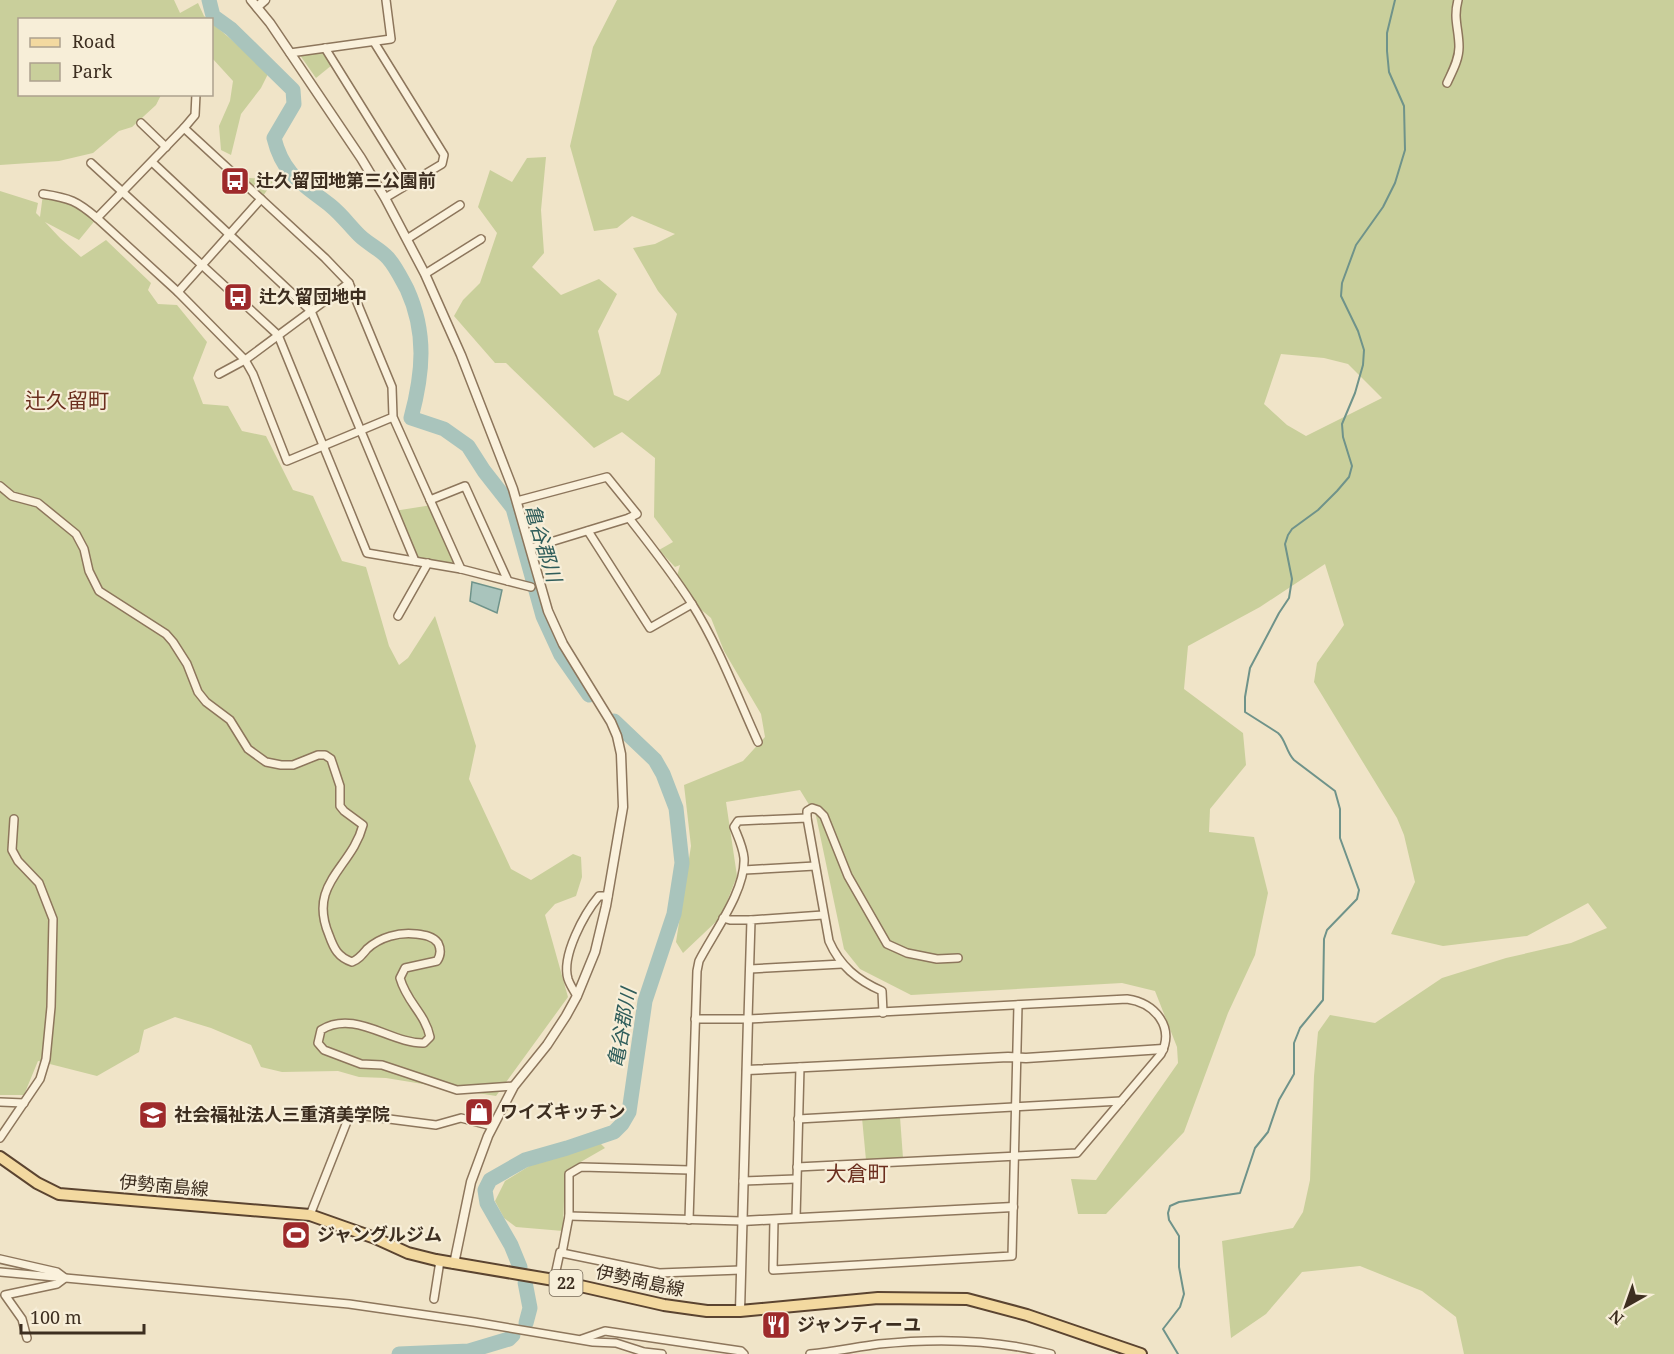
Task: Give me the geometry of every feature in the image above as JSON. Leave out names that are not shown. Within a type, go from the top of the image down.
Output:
[{"type":"main road","name":"伊勢南島線","points":[[0,1157],[37,1184],[59,1194],[310,1215],[408,1252],[440,1261],[554,1280],[664,1305],[707,1311],[740,1311],[878,1298],[967,1299],[1027,1315],[1141,1354]]},
{"type":"street","points":[[265,0],[254,4],[361,158],[386,198],[424,274],[461,355],[517,501],[548,611],[563,644],[611,722],[621,754],[623,807],[608,896],[595,952],[577,996],[547,1045],[514,1086],[492,1126],[478,1158],[471,1182],[454,1264]]},
{"type":"street","points":[[290,53],[391,39],[386,0]]},
{"type":"street","points":[[1447,83],[1459,48],[1454,17],[1458,0]]},
{"type":"street","points":[[374,42],[444,155],[442,164],[386,198]]},
{"type":"street","points":[[325,48],[409,183]]},
{"type":"street","points":[[97,218],[195,115],[196,96]]},
{"type":"street","points":[[141,123],[166,147]]},
{"type":"street","points":[[184,128],[349,283],[392,387],[393,417],[461,569]]},
{"type":"street","points":[[152,162],[311,311],[415,561]]},
{"type":"street","points":[[91,163],[278,335],[325,445],[367,553],[461,569],[542,590]]},
{"type":"street","points":[[44,194],[78,202],[178,292],[245,360],[253,374],[287,461],[393,417]]},
{"type":"street","points":[[178,292],[261,199]]},
{"type":"street","points":[[407,239],[460,205]]},
{"type":"street","points":[[424,274],[481,239]]},
{"type":"street","points":[[219,374],[245,360],[349,283]]},
{"type":"street","points":[[517,501],[607,477],[637,514],[531,548]]},
{"type":"street","points":[[0,486],[12,496],[38,503],[76,534],[84,549],[89,571],[99,591],[166,634],[187,664],[202,698],[230,720],[248,749],[266,762],[281,765],[293,765],[318,755],[325,755],[331,759],[340,786],[340,806],[363,825],[360,839],[335,873],[323,900],[322,917],[335,951],[352,962],[359,959],[378,941],[400,934],[424,935],[435,939],[440,946],[441,956],[437,961],[405,968],[400,978],[404,991],[427,1023],[430,1037],[424,1043],[411,1044],[377,1029],[350,1024],[335,1025],[321,1030],[318,1036],[318,1042],[324,1050],[361,1064],[382,1065],[457,1090],[514,1086]]},
{"type":"street","points":[[430,500],[465,486],[508,581]]},
{"type":"street","points":[[629,518],[656,551],[692,604],[758,742]]},
{"type":"street","points":[[588,531],[650,628],[692,604]]},
{"type":"street","points":[[398,616],[429,563]]},
{"type":"street","points":[[883,1012],[882,991],[862,982],[842,964],[829,941],[807,818],[807,812],[812,808],[824,816],[848,876],[888,944],[907,953],[938,959],[958,958]]},
{"type":"street","points":[[688,1220],[699,961],[741,886],[744,870],[742,850],[734,827],[738,821],[807,818]]},
{"type":"street","points":[[0,1138],[40,1079],[46,1059],[51,1007],[53,919],[39,883],[18,861],[12,850],[14,819]]},
{"type":"street","points":[[744,870],[815,866]]},
{"type":"street","points":[[577,996],[567,977],[573,940],[592,904],[599,896],[608,896]]},
{"type":"street","points":[[723,918],[751,920],[823,915]]},
{"type":"street","points":[[740,1311],[751,920]]},
{"type":"street","points":[[750,969],[842,964]]},
{"type":"street","points":[[695,1019],[748,1019],[1127,999],[1141,1002],[1154,1010],[1163,1022],[1166,1036],[1163,1049],[1077,1153],[797,1167]]},
{"type":"street","points":[[774,1220],[773,1270],[1012,1257],[1018,1005]]},
{"type":"street","points":[[747,1070],[1163,1049]]},
{"type":"street","points":[[796,1218],[800,1067]]},
{"type":"street","points":[[798,1119],[1121,1101]]},
{"type":"street","points":[[0,1102],[24,1104]]},
{"type":"street","points":[[310,1215],[350,1114],[436,1125],[461,1118],[492,1126]]},
{"type":"street","points":[[554,1280],[569,1216],[569,1174],[581,1167],[690,1170]]},
{"type":"street","points":[[743,1180],[796,1179]]},
{"type":"street","points":[[569,1216],[742,1221],[1012,1207]]},
{"type":"street","points":[[562,1253],[659,1273],[741,1270]]},
{"type":"street","points":[[0,1259],[57,1272],[65,1278]]},
{"type":"street","points":[[434,1299],[440,1261]]},
{"type":"street","points":[[0,1272],[349,1305],[616,1343],[644,1352],[662,1354]]},
{"type":"street","points":[[27,1338],[22,1319],[5,1295],[57,1284],[65,1278]]},
{"type":"street","points":[[580,1339],[605,1331],[741,1351],[744,1354]]},
{"type":"street","points":[[810,1354],[880,1344],[931,1341],[1008,1344],[1051,1354]]},
{"type":"green space","points":[[0,0],[174,0],[180,13],[198,3],[207,18],[18,18],[18,96],[160,96],[156,105],[132,127],[119,131],[93,153],[59,161],[0,165]]},
{"type":"green space","points":[[617,0],[1674,0],[1674,1354],[1464,1354],[1456,1317],[1422,1291],[1360,1266],[1302,1272],[1266,1314],[1231,1338],[1222,1241],[1293,1228],[1303,1212],[1310,1180],[1318,1032],[1330,1015],[1375,1023],[1442,978],[1506,958],[1571,943],[1607,928],[1588,903],[1527,936],[1443,946],[1391,934],[1415,882],[1404,835],[1397,818],[1314,682],[1317,663],[1344,625],[1325,564],[1260,607],[1188,646],[1184,689],[1243,733],[1246,765],[1210,809],[1209,832],[1254,837],[1268,893],[1255,955],[1228,1013],[1184,1132],[1106,1214],[1078,1214],[1071,1179],[1096,1180],[1178,1063],[1177,1047],[1155,991],[1122,983],[911,995],[860,969],[844,949],[816,816],[800,790],[726,802],[737,876],[721,917],[683,953],[676,942],[691,846],[684,785],[743,761],[765,737],[761,714],[724,651],[711,618],[674,587],[680,565],[675,567],[659,550],[673,542],[654,517],[655,458],[622,432],[594,448],[506,363],[495,363],[454,316],[463,300],[480,283],[497,233],[478,207],[490,170],[512,182],[527,158],[546,157],[541,210],[544,253],[532,267],[561,295],[599,279],[617,294],[598,331],[614,395],[628,401],[660,374],[677,314],[658,291],[633,248],[655,244],[675,234],[632,216],[617,228],[594,231],[570,146],[593,47]],"holes":[[[1281,354],[1324,358],[1348,364],[1382,398],[1306,436],[1287,425],[1264,404]]]},
{"type":"green space","points":[[213,24],[269,72],[261,88],[241,114],[231,155],[221,150],[219,126],[230,101],[233,81],[213,59]]},
{"type":"green space","points":[[297,51],[321,51],[332,65],[316,78]]},
{"type":"green space","points":[[237,177],[274,180],[261,199]]},
{"type":"green space","points":[[0,191],[38,203],[36,213],[40,217],[43,194],[73,200],[97,218],[79,240],[45,222],[60,238],[81,257],[106,240],[151,283],[148,290],[158,304],[177,305],[207,342],[193,378],[203,404],[228,406],[242,431],[266,436],[293,490],[313,496],[342,561],[366,567],[389,646],[399,665],[408,658],[435,616],[476,746],[469,779],[511,869],[531,880],[573,854],[581,857],[582,877],[576,896],[555,904],[545,915],[568,997],[496,1096],[386,1078],[359,1077],[338,1071],[282,1072],[261,1067],[251,1045],[211,1028],[175,1017],[144,1030],[139,1052],[97,1076],[38,1061],[24,1095],[0,1095]]},
{"type":"green space","points":[[432,505],[461,569],[415,561],[394,511]]},
{"type":"green space","points":[[900,1117],[903,1158],[866,1160],[862,1118]]},
{"type":"green space","points":[[598,1141],[605,1148],[565,1171],[563,1231],[516,1227],[504,1218],[495,1201],[505,1181],[539,1160]]},
{"type":"water","points":[[472,582],[502,590],[497,613],[470,601]]},
{"type":"waterway","name":"亀谷郡川","points":[[209,0],[213,16],[231,29],[293,90],[294,104],[274,138],[278,151],[289,170],[303,185],[335,209],[394,265],[413,305],[420,337],[420,369],[411,418],[444,429],[468,446],[513,508],[543,616],[561,655],[589,695]]},
{"type":"waterway","points":[[1178,1354],[1163,1329],[1180,1307],[1184,1294],[1179,1267],[1179,1236],[1169,1220],[1170,1206],[1179,1202],[1240,1193],[1255,1148],[1268,1132],[1279,1100],[1294,1074],[1294,1043],[1300,1028],[1323,1000],[1324,939],[1327,930],[1357,899],[1359,890],[1340,838],[1340,809],[1335,791],[1294,760],[1278,733],[1245,712],[1245,697],[1250,668],[1289,598],[1292,579],[1285,544],[1288,535],[1337,491],[1349,477],[1352,466],[1343,437],[1342,424],[1355,393],[1363,365],[1364,350],[1358,331],[1341,296],[1342,283],[1356,245],[1383,207],[1395,183],[1405,150],[1404,106],[1389,72],[1387,51],[1387,33],[1395,0]]},
{"type":"waterway","name":"亀谷郡川","points":[[520,1267],[511,1245],[487,1203],[485,1190],[490,1180],[525,1160],[614,1132],[622,1124],[629,1112],[645,1001],[674,914],[682,863],[676,808],[655,760],[614,721]]},
{"type":"waterway","name":"亀谷郡川","points":[[525,1282],[530,1308],[526,1323]]},
{"type":"waterway","name":"亀谷郡川","points":[[399,1354],[469,1351],[509,1339],[513,1335]]},
{"type":"place","name":"辻久留団地第三公園前","points":[[235,181]]},
{"type":"place","name":"辻久留団地中","points":[[238,297]]},
{"type":"place","name":"ワイズキッチン","points":[[479,1112]]},
{"type":"place","name":"社会福祉法人三重済美学院","points":[[153,1115]]},
{"type":"place","name":"ジャングルジム","points":[[296,1235]]},
{"type":"place","name":"ジャンティーユ","points":[[776,1325]]},
{"type":"district","name":"辻久留町","points":[[67,401]]},
{"type":"district","name":"大倉町","points":[[857,1174]]}]
